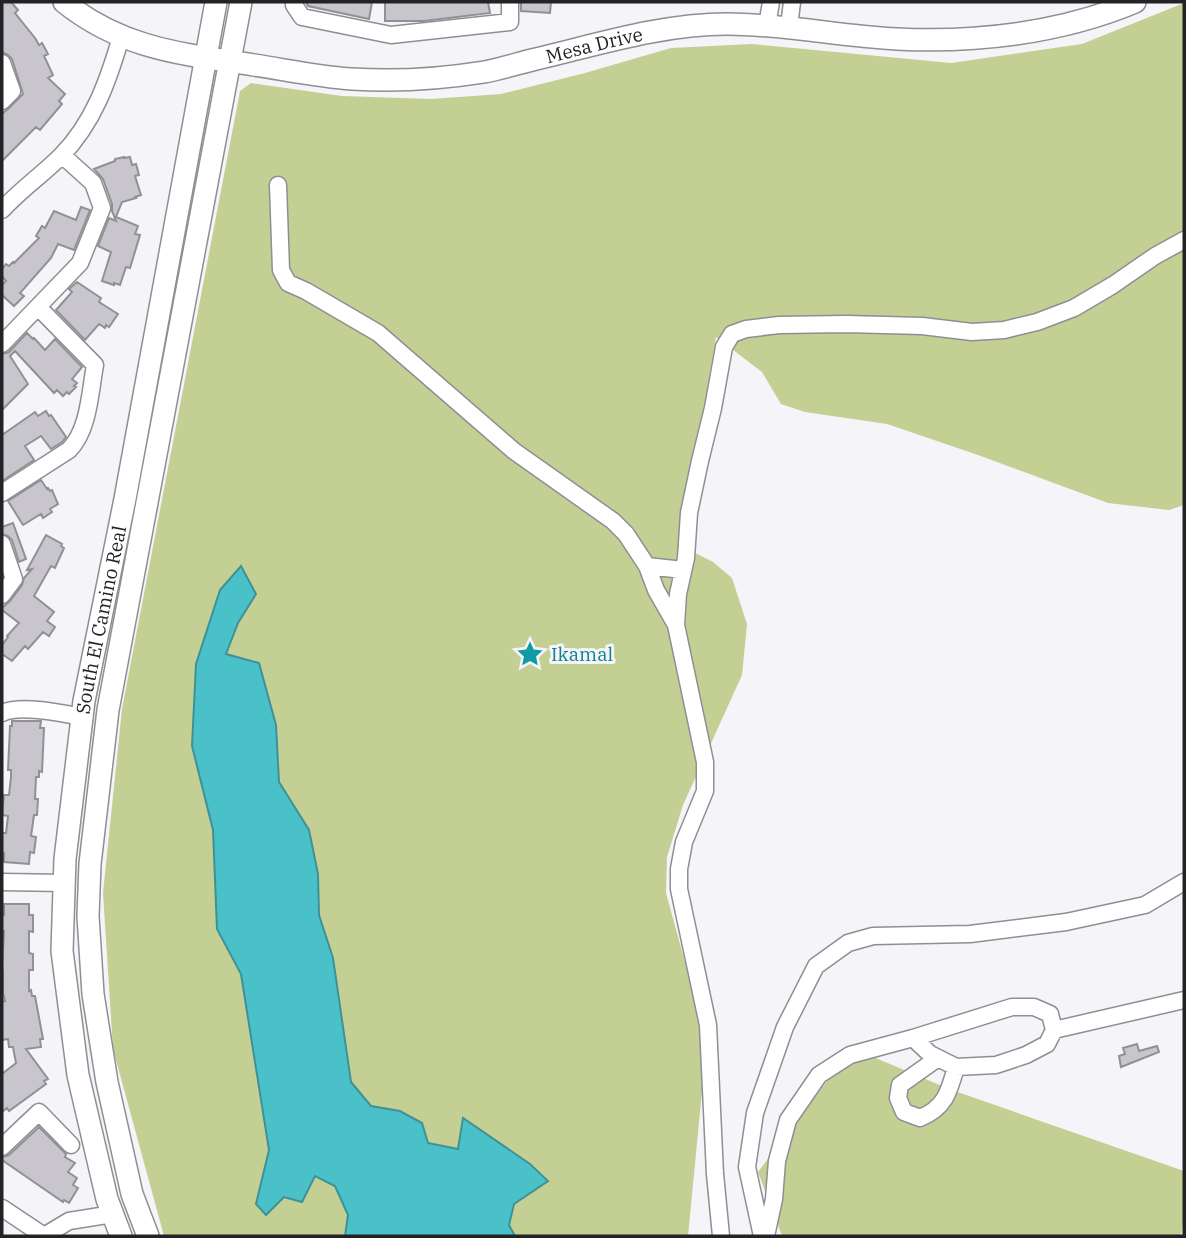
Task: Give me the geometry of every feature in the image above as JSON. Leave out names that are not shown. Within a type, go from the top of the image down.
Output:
[{"type":"main road","name":"Mesa Drive","points":[[64,2],[121,37],[158,49],[351,79],[427,80],[487,71],[659,30],[725,24],[789,27],[896,39],[941,39],[1055,27],[1135,2]]},
{"type":"main road","name":"South El Camino Real","points":[[121,1236],[101,1175],[78,1075],[62,951],[67,845],[82,717],[216,2]]},
{"type":"main road","name":"South El Camino Real","points":[[148,1236],[132,1194],[107,1082],[93,994],[88,916],[90,864],[108,710],[241,2]]},
{"type":"main road","points":[[65,883],[76,893],[81,908],[88,916]]},
{"type":"street","points":[[294,2],[302,18],[391,34],[510,22],[510,2]]},
{"type":"street","points":[[767,26],[771,2]]},
{"type":"street","points":[[789,27],[792,2]]},
{"type":"street","points":[[2,210],[62,155],[86,125],[106,87],[121,37]]},
{"type":"street","points":[[2,63],[12,90],[2,101]]},
{"type":"street","points":[[2,344],[80,263],[102,208],[93,183],[62,155]]},
{"type":"street","points":[[278,186],[281,270],[288,283],[378,333],[514,452],[613,521],[626,534],[647,566],[656,590],[676,625]]},
{"type":"street","points":[[721,1236],[715,1174],[708,1025],[679,889],[679,869],[684,842],[705,791],[705,762],[676,625],[689,513],[724,348],[732,334],[768,326],[833,324],[922,326],[972,332],[1004,330],[1037,322],[1074,308],[1184,240]]},
{"type":"street","points":[[2,493],[69,450],[83,430],[95,365],[38,307]]},
{"type":"street","points":[[2,544],[14,579],[2,595]]},
{"type":"street","points":[[647,566],[683,570]]},
{"type":"street","points":[[2,713],[9,709],[82,717]]},
{"type":"street","points":[[2,882],[65,883]]},
{"type":"street","points":[[764,1236],[747,1167],[755,1112],[785,1027],[816,966],[848,943],[873,936],[970,934],[1066,922],[1145,905],[1184,882]]},
{"type":"street","points":[[1054,1030],[1184,1000]]},
{"type":"street","points":[[764,1236],[774,1199],[777,1161],[788,1120],[819,1075],[850,1055],[1012,1007],[1034,1007],[1050,1014],[1054,1030],[1047,1044],[1026,1055],[996,1065],[956,1067],[930,1054],[913,1038]]},
{"type":"street","points":[[938,1058],[900,1085],[898,1098],[904,1112],[920,1118],[933,1112],[949,1094],[956,1067]]},
{"type":"street","points":[[2,1147],[39,1112],[71,1144]]},
{"type":"street","points":[[2,1208],[44,1236],[69,1221],[113,1213]]},
{"type":"green space","points":[[1184,3],[1184,505],[1169,510],[1108,503],[887,424],[805,412],[781,404],[762,372],[716,337],[680,545],[713,562],[732,578],[747,624],[742,675],[683,805],[667,857],[666,893],[702,1024],[704,1071],[688,1236],[164,1236],[113,1049],[103,893],[122,709],[240,91],[251,83],[342,96],[431,99],[501,94],[671,48],[752,44],[951,63],[1082,44]]},
{"type":"green space","points":[[852,1048],[949,1089],[1184,1171],[1181,1236],[782,1236],[758,1172]]},
{"type":"water","points":[[241,566],[256,594],[238,623],[226,654],[259,663],[276,725],[279,782],[309,830],[318,874],[319,915],[333,958],[351,1082],[371,1106],[400,1111],[422,1123],[428,1143],[458,1149],[463,1118],[530,1164],[548,1181],[514,1204],[509,1225],[515,1236],[345,1236],[348,1215],[335,1186],[315,1176],[302,1202],[284,1197],[266,1215],[256,1204],[269,1150],[241,974],[217,929],[213,830],[192,746],[196,664],[220,590]]},
{"type":"building","points":[[2,2],[11,2],[18,10],[15,13],[39,45],[42,43],[48,54],[44,56],[53,75],[48,78],[65,94],[59,101],[62,104],[40,130],[36,127],[2,161],[2,114],[23,94],[12,59],[2,52]]},
{"type":"building","points":[[306,2],[372,2],[369,19],[308,6]]},
{"type":"building","points":[[385,2],[488,2],[490,13],[424,21],[385,21]]},
{"type":"building","points":[[521,2],[551,2],[550,13],[521,11]]},
{"type":"building","points":[[130,157],[132,165],[136,164],[139,175],[135,176],[141,195],[122,202],[116,217],[138,226],[135,234],[140,235],[130,268],[126,267],[120,285],[114,285],[102,281],[111,252],[98,246],[109,218],[116,221],[103,179],[94,169]]},
{"type":"building","points":[[81,207],[90,210],[74,250],[58,244],[51,258],[20,293],[24,296],[14,306],[2,295],[2,285],[6,281],[2,276],[2,269],[6,264],[9,266],[14,263],[39,238],[36,236],[42,226],[45,228],[54,211],[76,220]]},
{"type":"building","points":[[77,282],[101,298],[99,302],[118,314],[109,327],[106,325],[105,328],[99,324],[85,340],[56,310],[72,292],[69,289]]},
{"type":"building","points":[[27,333],[45,350],[55,339],[82,367],[72,379],[77,383],[74,386],[76,387],[63,396],[57,390],[54,393],[15,351],[10,356],[28,384],[2,410],[2,354],[9,352]]},
{"type":"building","points":[[46,411],[66,437],[51,449],[41,436],[25,446],[34,460],[2,481],[2,435],[35,412],[38,416]]},
{"type":"building","points":[[41,480],[47,489],[52,490],[58,504],[43,518],[41,514],[23,525],[8,501]]},
{"type":"building","points":[[13,523],[26,559],[19,562],[12,540],[2,534],[2,527]]},
{"type":"building","points":[[46,535],[64,548],[55,568],[51,566],[34,596],[54,612],[47,621],[55,627],[49,636],[43,632],[28,649],[25,646],[12,661],[2,654],[2,645],[19,623],[2,608],[32,569],[27,570]]},
{"type":"building","points":[[12,721],[41,721],[40,728],[44,728],[42,772],[39,771],[39,777],[36,777],[37,815],[34,815],[31,836],[36,837],[29,864],[4,862],[2,853],[2,833],[6,833],[8,816],[2,815],[4,795],[9,795],[11,777],[11,770],[8,770]]},
{"type":"building","points":[[4,904],[29,904],[29,915],[33,915],[33,932],[29,931],[29,953],[33,954],[33,970],[29,970],[29,991],[35,996],[43,1039],[40,1039],[41,1047],[26,1049],[48,1079],[44,1081],[46,1084],[9,1111],[7,1108],[2,1112],[2,1074],[16,1063],[13,1047],[9,1047],[8,1039],[2,1040],[2,1002],[5,1001],[2,970]]},
{"type":"building","points":[[1137,1044],[1139,1051],[1157,1046],[1159,1052],[1121,1067],[1119,1056],[1125,1054],[1123,1048]]},
{"type":"building","points":[[39,1127],[66,1154],[65,1157],[75,1163],[68,1172],[77,1178],[73,1185],[78,1188],[69,1203],[64,1200],[63,1202],[2,1160],[2,1157],[9,1155]]},
{"type":"place","name":"Ikamal","points":[[530,654]]}]
